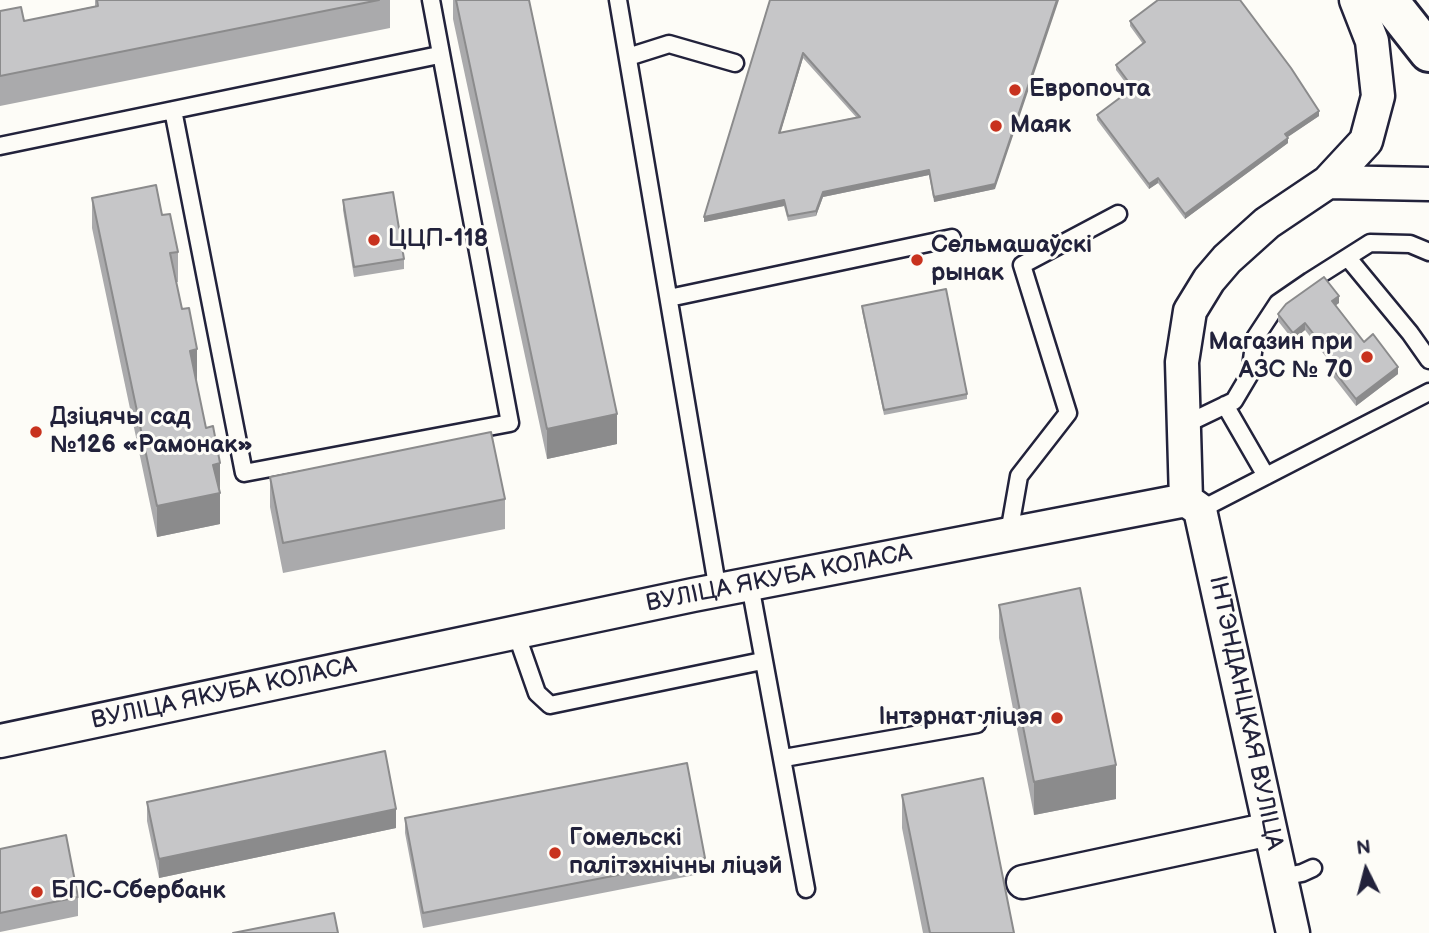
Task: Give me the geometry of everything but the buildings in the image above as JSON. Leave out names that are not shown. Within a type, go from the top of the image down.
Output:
[{"type":"main road","points":[[1388,0],[1429,52]]},
{"type":"street","points":[[1193,505],[1184,425],[1182,362],[1190,311],[1209,280],[1227,259],[1267,223],[1328,182],[1366,141],[1378,96],[1372,41],[1356,0]]},
{"type":"street","points":[[1328,182],[1429,184]]},
{"type":"street","name":"ВУЛІЦА ЯКУБА КОЛАСА","points":[[0,741],[1009,533],[1193,505]]},
{"type":"street","name":"ІНТЭНДАНЦКАЯ ВУЛІЦА","points":[[1193,505],[1293,933]]},
{"type":"street","points":[[1023,882],[1270,829]]},
{"type":"lane","points":[[173,110],[244,472],[510,423],[430,0]]},
{"type":"lane","points":[[618,0],[719,591]]},
{"type":"lane","points":[[628,57],[669,44],[735,63]]},
{"type":"lane","points":[[0,146],[439,55]]},
{"type":"lane","points":[[1009,533],[1020,476],[1068,413],[1022,265],[1118,214]]},
{"type":"lane","points":[[669,298],[952,238]]},
{"type":"lane","points":[[1184,425],[1234,401],[1250,374],[1255,338],[1278,303],[1370,243],[1410,244],[1429,253]]},
{"type":"lane","points":[[1348,258],[1429,360]]},
{"type":"lane","points":[[1193,505],[1266,476],[1429,392]]},
{"type":"lane","points":[[1225,405],[1266,476]]},
{"type":"lane","points":[[750,585],[806,888]]},
{"type":"lane","points":[[516,633],[537,693],[550,705],[762,661]]},
{"type":"lane","points":[[784,758],[977,724]]},
{"type":"lane","points":[[1281,877],[1313,868]]},
{"type":"place","name":"Европочта","points":[[1015,90]]},
{"type":"place","name":"Маяк","points":[[996,126]]},
{"type":"place","name":"ЦЦП-118","points":[[374,240]]},
{"type":"place","name":"Сельмашаўскі рынак","points":[[917,260]]},
{"type":"place","name":"Магазин при АЗС № 70","points":[[1367,357]]},
{"type":"place","name":"Дзіцячы сад №126 «Рамонак»","points":[[36,432]]},
{"type":"place","name":"Інтэрнат ліцэя","points":[[1057,718]]},
{"type":"place","name":"Гомельскі палітэхнічны ліцэй","points":[[555,853]]},
{"type":"place","name":"БПС-Сбербанк","points":[[37,892]]}]
